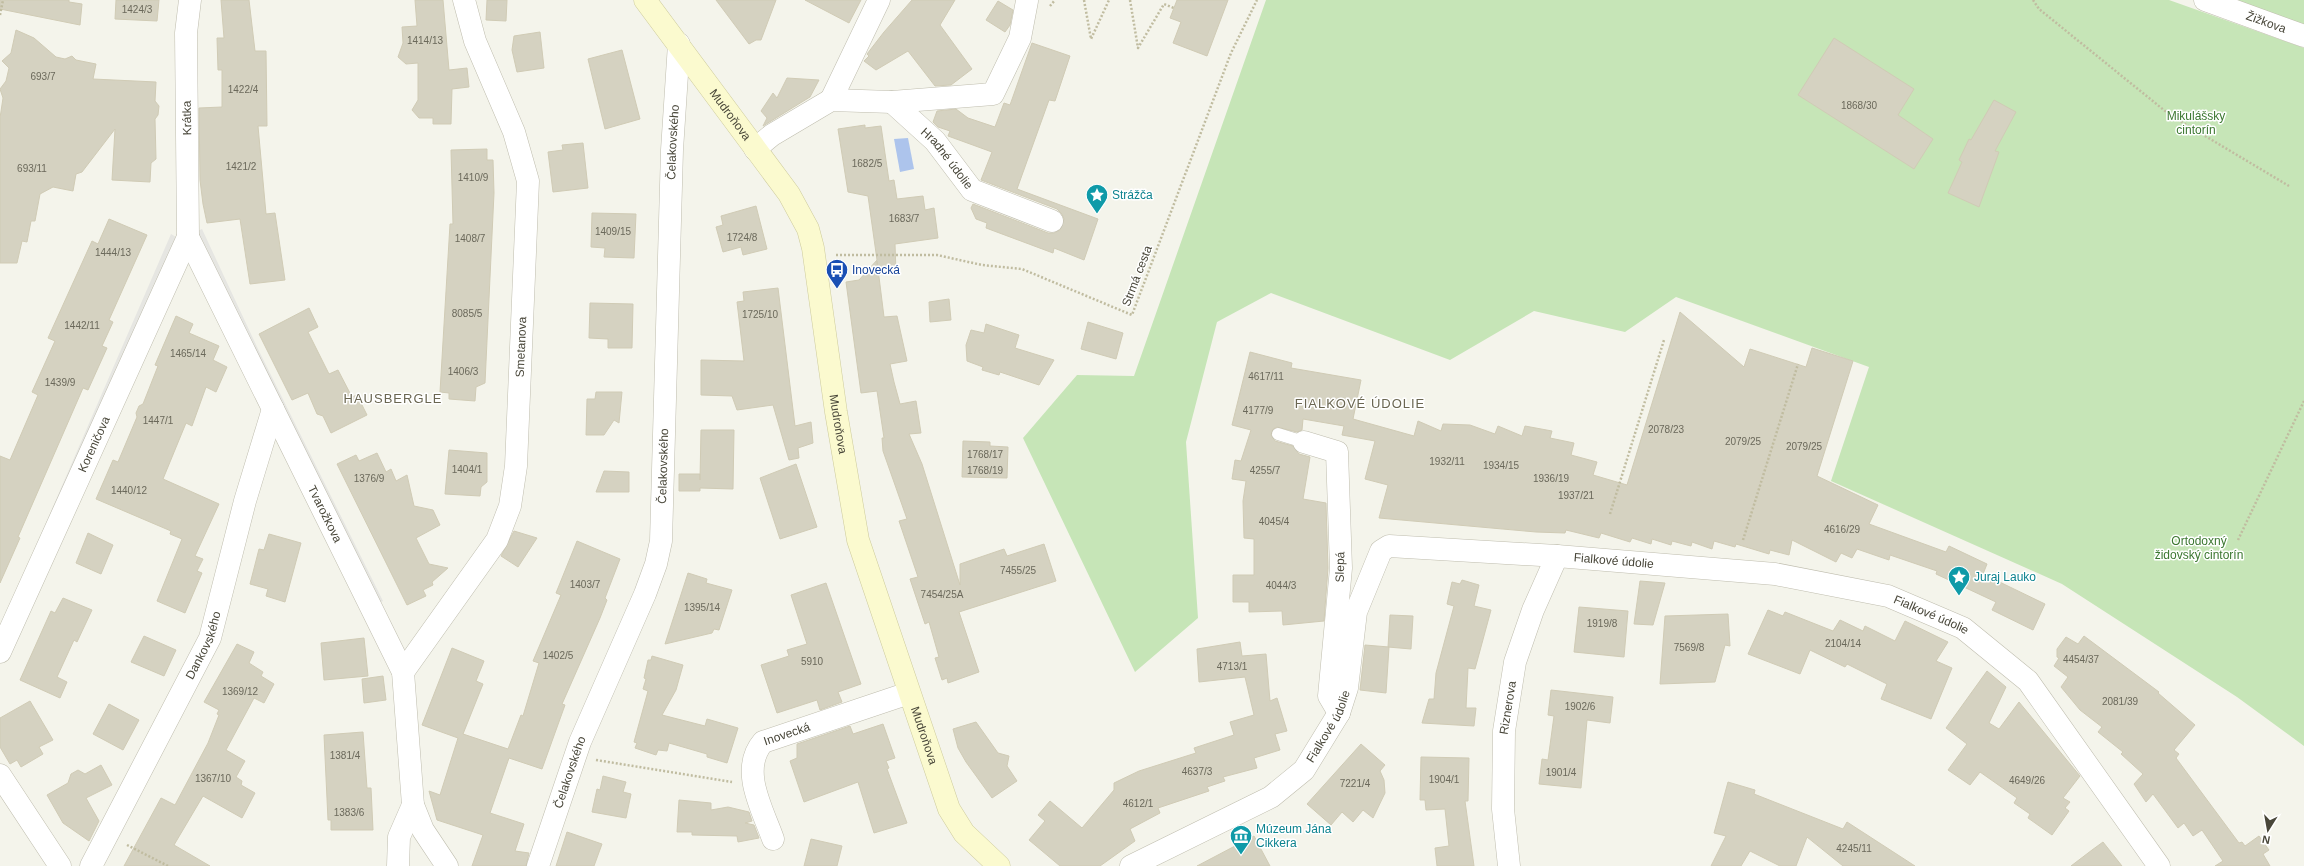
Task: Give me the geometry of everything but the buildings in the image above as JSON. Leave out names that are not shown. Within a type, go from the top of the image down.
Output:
[{"type":"street","name":"Krátka","points":[[188,237],[186,33],[190,0]]},
{"type":"street","name":"Smetanova","points":[[402,672],[497,540],[510,506],[516,466],[528,181],[514,132],[475,41],[464,0]]},
{"type":"street","name":"Mudroňova","points":[[645,0],[789,194],[808,228],[821,294],[836,412],[858,540],[940,786],[954,820],[967,837],[999,866]]},
{"type":"street","points":[[831,100],[879,0]]},
{"type":"street","name":"Žižkova","points":[[2205,0],[2304,36]]},
{"type":"street","points":[[755,149],[772,135],[831,100],[892,102],[993,94],[1020,38],[1027,1]]},
{"type":"street","name":"Čelakovského","points":[[538,866],[580,742],[645,594],[656,564],[662,541],[672,150],[679,44]]},
{"type":"street","name":"Hradné údolie","points":[[892,102],[935,141],[972,190],[1052,221]]},
{"type":"street","name":"Tvarožkova","points":[[188,237],[402,672],[413,805],[423,830],[448,866]]},
{"type":"street","name":"Koreničova","points":[[0,652],[188,237]]},
{"type":"street","name":"Dankovského","points":[[91,866],[210,638],[245,502],[273,409]]},
{"type":"street","name":"Slepá","points":[[1304,442],[1337,452],[1341,568],[1329,696],[1339,713]]},
{"type":"street","name":"Fialkové údolie","points":[[1131,866],[1271,797],[1304,770],[1339,713],[1347,688],[1356,612],[1381,551],[1389,546],[1557,556],[1775,574],[1888,596],[1963,628],[2028,682],[2159,866]]},
{"type":"street","name":"Riznerova","points":[[1509,866],[1503,809],[1504,732],[1515,662],[1533,610],[1557,556]]},
{"type":"street","name":"Inovecká","points":[[773,839],[754,786],[752,774],[756,755],[761,745],[768,739],[909,693]]},
{"type":"street","points":[[0,775],[60,866]]},
{"type":"street","name":"Tvarožkova","points":[[398,866],[399,837],[413,805]]},
{"type":"lane","points":[[1278,434],[1304,442]]},
{"type":"path","points":[[0,15],[3,0]]},
{"type":"path","points":[[1084,0],[1091,39],[1109,0]]},
{"type":"path","points":[[1130,0],[1138,48],[1164,4],[1174,8]]},
{"type":"path","name":"Strmá cesta","points":[[832,255],[937,255],[982,265],[1022,269],[1132,315],[1231,53],[1257,0]]},
{"type":"path","points":[[2033,0],[2039,8],[2170,115],[2289,186]]},
{"type":"path","points":[[1610,514],[1664,340]]},
{"type":"path","points":[[1743,540],[1798,364]]},
{"type":"path","points":[[2238,540],[2304,401]]},
{"type":"path","points":[[596,753],[594,760],[754,786]]},
{"type":"path","points":[[108,834],[168,866]]},
{"type":"green space","points":[[1266,0],[2169,0],[2304,48],[2304,746],[2237,697],[2062,584],[1831,481],[1869,367],[1676,297],[1625,332],[1534,311],[1450,360],[1271,293],[1217,322],[1186,442],[1198,618],[1135,672],[1023,438],[1077,375],[1134,376]]},
{"type":"green space","points":[[2235,0],[2304,0],[2304,25]]},
{"type":"shaded area","points":[[202,229],[257,347],[383,601],[376,605],[195,232]]},
{"type":"shaded area","points":[[171,234],[176,237],[0,629]]},
{"type":"water","points":[[908,138],[914,169],[900,172],[894,139]]},
{"type":"place","name":"Strážča","points":[[1097,214]]},
{"type":"place","name":"Inovecká","points":[[837,290]]},
{"type":"place","name":"Juraj Lauko","points":[[1959,596]]},
{"type":"place","name":"Múzeum Jána Cikkera","points":[[1241,856]]},
{"type":"district","name":"HAUSBERGLE","points":[[393,398]]},
{"type":"district","name":"FIALKOVÉ ÚDOLIE","points":[[1360,403]]},
{"type":"park label","name":"Mikulášsky cintorín","points":[[2196,123]]},
{"type":"park label","name":"Ortodoxný židovský cintorín","points":[[2199,548]]}]
